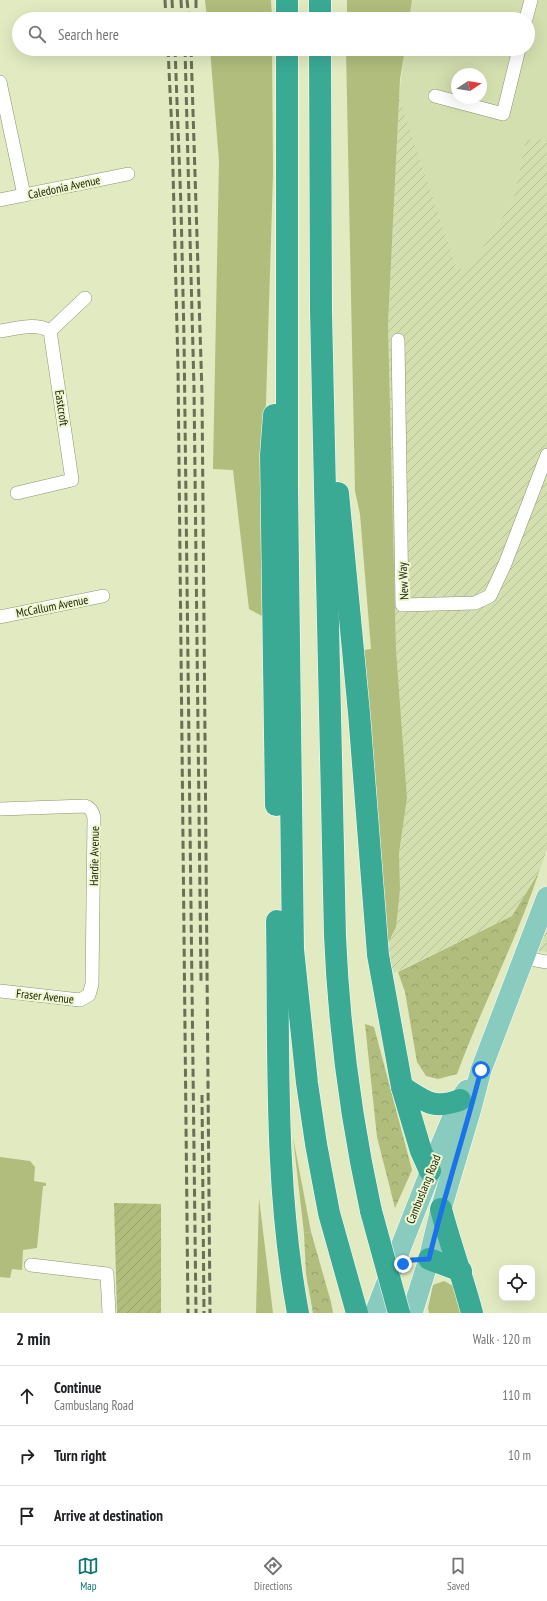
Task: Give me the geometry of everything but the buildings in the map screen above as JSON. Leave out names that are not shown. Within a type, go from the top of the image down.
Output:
[{"type":"highway","points":[[287,0],[287,12]]},
{"type":"highway","points":[[320,0],[320,12]]},
{"type":"highway","points":[[287,56],[287,488],[293,949],[307,1083],[316,1144],[329,1213],[356,1313]]},
{"type":"highway","points":[[320,56],[321,311],[337,991],[352,1118],[371,1211],[399,1313]]},
{"type":"highway","points":[[287,228],[271,455],[280,1145],[287,1235],[298,1313]]},
{"type":"highway","points":[[321,311],[359,713],[378,955],[402,1087],[421,1151],[430,1171]]},
{"type":"highway","points":[[402,1087],[429,1104],[442,1104],[460,1100]]},
{"type":"highway","points":[[441,1209],[451,1250],[461,1271],[472,1313]]},
{"type":"highway","points":[[429,1259],[461,1271]]},
{"type":"main road","name":"Cambuslang Road","points":[[412,1313],[429,1259],[441,1209],[481,1070],[547,897]]},
{"type":"main road","name":"Cambuslang Road","points":[[375,1313],[430,1171],[460,1100],[481,1070]]},
{"type":"main road","points":[[430,1171],[441,1209]]},
{"type":"main road","points":[[388,1281],[403,1264],[412,1260],[429,1259]]},
{"type":"street","points":[[528,12],[531,0]]},
{"type":"street","points":[[435,96],[503,114],[517,56]]},
{"type":"street","points":[[0,82],[24,195]]},
{"type":"street","name":"Caledonia Avenue","points":[[0,200],[128,174]]},
{"type":"street","points":[[0,331],[36,326],[44,327],[50,331],[85,298]]},
{"type":"street","name":"Eastcroft","points":[[17,493],[72,480],[50,331]]},
{"type":"street","name":"New Way","points":[[398,340],[402,605],[475,603],[490,596],[505,564],[547,455]]},
{"type":"street","name":"McCallum Avenue","points":[[0,617],[103,596]]},
{"type":"street","name":"Hardie Avenue","points":[[0,810],[78,806],[89,808],[93,812],[92,984],[89,995]]},
{"type":"street","points":[[525,958],[547,962]]},
{"type":"street","name":"Fraser Avenue","points":[[0,991],[80,1000],[89,995]]},
{"type":"street","points":[[31,1264],[107,1274],[109,1313]]},
{"type":"shaded area","points":[[412,0],[547,0],[547,139],[526,141],[513,201],[469,269],[457,269],[399,97],[404,56],[535,56],[535,12],[410,12]]},
{"type":"shaded area","points":[[399,97],[457,269],[469,269],[513,201],[526,140],[547,139],[547,850],[539,872],[512,916],[394,973],[386,947],[400,889],[399,853],[407,798],[396,650],[388,324]]},
{"type":"shaded area","points":[[547,928],[547,952],[538,951]]},
{"type":"green space","points":[[205,0],[271,0],[272,12],[206,12]]},
{"type":"green space","points":[[347,0],[412,0],[410,12],[347,12]]},
{"type":"green space","points":[[211,56],[272,56],[273,173],[262,534],[262,616],[249,609],[233,470],[213,469],[219,161]]},
{"type":"green space","points":[[346,56],[404,56],[400,79],[388,324],[396,650],[407,798],[399,853],[400,889],[396,927],[386,947],[364,650],[371,649],[360,514],[355,491]]},
{"type":"green space","points":[[539,872],[520,923],[457,1074],[438,1079],[426,1076],[417,1062],[405,992],[398,972],[512,916]]},
{"type":"green space","points":[[365,1024],[374,1027],[412,1170],[395,1208],[377,1137]]},
{"type":"green space","points":[[293,1137],[311,1232],[304,1233]]},
{"type":"green space","points":[[0,1157],[30,1161],[35,1167],[34,1181],[46,1183],[46,1186],[43,1186],[37,1248],[23,1250],[22,1270],[12,1269],[10,1278],[0,1277]]},
{"type":"green space","points":[[259,1198],[273,1313],[256,1313]]},
{"type":"green space","points":[[114,1203],[161,1204],[161,1313],[117,1313]]},
{"type":"green space","points":[[311,1232],[333,1313],[313,1313],[306,1274],[304,1233]]},
{"type":"green space","points":[[444,1281],[453,1286],[464,1313],[429,1313],[428,1308],[433,1285]]},
{"type":"railway","points":[[165,0],[166,12]]},
{"type":"railway","points":[[172,0],[173,12]]},
{"type":"railway","points":[[181,0],[182,12]]},
{"type":"railway","points":[[187,0],[188,12]]},
{"type":"railway","points":[[196,0],[196,12]]},
{"type":"railway","points":[[168,56],[172,132],[178,367],[188,1313]]},
{"type":"railway","points":[[175,56],[184,338],[196,1313]]},
{"type":"railway","points":[[185,56],[194,388],[201,981]]},
{"type":"railway","points":[[191,56],[202,393],[210,1313]]},
{"type":"railway","points":[[202,1095],[204,1313]]},
{"type":"route","points":[[403,1264],[422,1258],[429,1259],[441,1209],[481,1070]]}]
